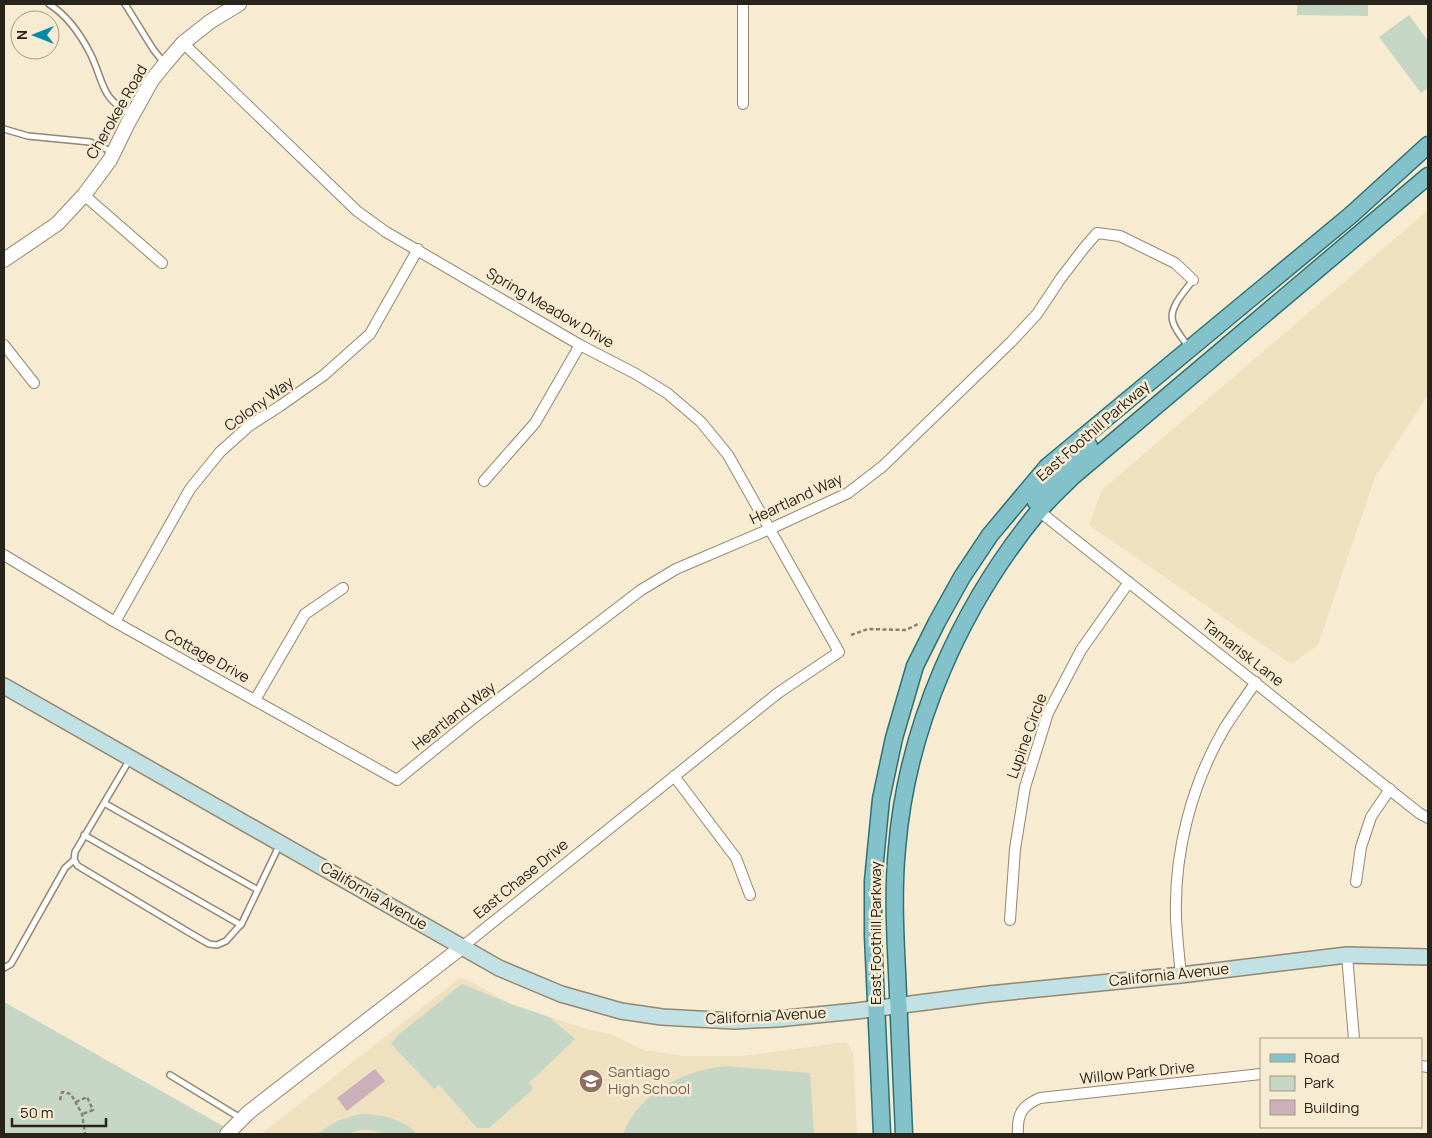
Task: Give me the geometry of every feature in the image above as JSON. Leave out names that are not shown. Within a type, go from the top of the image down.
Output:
[{"type":"main road","name":"East Foothill Parkway","points":[[882,1134],[873,936],[873,881],[881,799],[894,738],[915,666],[962,577],[990,535],[1047,467],[1351,215],[1428,145]]},
{"type":"main road","points":[[1351,215],[1375,204],[1428,160]]},
{"type":"main road","name":"East Foothill Parkway","points":[[904,1134],[897,1006],[895,886],[897,846],[909,774],[920,732],[936,683],[972,609],[1006,554],[1039,511],[1072,477],[1428,176]]},
{"type":"main road","points":[[1039,511],[1036,507],[1036,501],[1040,495],[1054,478],[1110,426],[1117,409]]},
{"type":"main road","name":"California Avenue","points":[[4,687],[499,968],[543,987],[586,1001],[648,1016],[734,1021],[776,1019],[1347,955],[1428,957]]},
{"type":"street","name":"Cherokee Road","points":[[4,260],[57,224],[84,195],[110,160],[152,80],[183,43],[211,21],[239,4]]},
{"type":"street","points":[[743,4],[743,104]]},
{"type":"street","name":"Spring Meadow Drive","points":[[183,43],[357,211],[386,232],[580,345],[636,374],[667,393],[701,422],[728,455],[839,652]]},
{"type":"street","points":[[84,195],[162,263]]},
{"type":"street","name":"Heartland Way","points":[[398,780],[471,720],[640,590],[676,569],[848,493],[883,466],[1011,342],[1037,314],[1084,248],[1097,233],[1120,236],[1175,263],[1193,280]]},
{"type":"street","name":"Colony Way","points":[[115,622],[190,489],[220,452],[249,426],[324,375],[370,334],[418,249]]},
{"type":"street","points":[[4,345],[34,383]]},
{"type":"street","points":[[484,480],[535,423],[580,345]]},
{"type":"street","name":"Tamarisk Lane","points":[[1039,511],[1428,818]]},
{"type":"street","name":"Cottage Drive","points":[[4,555],[115,622],[398,780]]},
{"type":"street","name":"Lupine Circle","points":[[1010,920],[1015,849],[1024,787],[1048,712],[1081,650],[1129,582]]},
{"type":"street","points":[[256,700],[305,614],[344,588]]},
{"type":"street","name":"East Chase Drive","points":[[227,1134],[242,1119],[462,947],[778,693],[839,652]]},
{"type":"street","points":[[1181,975],[1176,918],[1178,875],[1190,806],[1206,764],[1224,729],[1256,682]]},
{"type":"street","points":[[674,776],[736,858],[750,895]]},
{"type":"street","points":[[1356,882],[1360,847],[1371,816],[1390,789]]},
{"type":"street","points":[[1347,955],[1354,1038]]},
{"type":"street","name":"Willow Park Drive","points":[[1018,1134],[1021,1111],[1030,1102],[1040,1098],[1260,1074]]},
{"type":"lane","points":[[49,4],[74,27],[91,56],[101,84],[112,100],[118,107],[133,115]]},
{"type":"lane","points":[[124,4],[152,49],[165,64]]},
{"type":"lane","points":[[4,129],[28,136],[90,142],[114,153]]},
{"type":"lane","points":[[1190,348],[1173,324],[1172,315],[1175,306],[1193,280]]},
{"type":"lane","points":[[131,758],[74,852],[74,860],[78,866],[209,944],[217,945],[226,941],[241,924],[281,843]]},
{"type":"lane","points":[[104,803],[258,890]]},
{"type":"lane","points":[[84,835],[241,924]]},
{"type":"lane","points":[[4,968],[11,964],[65,868],[74,860]]},
{"type":"lane","points":[[170,1075],[242,1119]]},
{"type":"path","points":[[851,635],[868,629],[906,630],[922,623]]},
{"type":"path","points":[[60,1100],[62,1092],[68,1092],[76,1102],[82,1114],[86,1134]]},
{"type":"path","points":[[76,1102],[87,1098],[93,1110],[82,1114]]},
{"type":"shaded area","points":[[1428,210],[1428,395],[1375,477],[1318,645],[1291,664],[1089,525],[1102,490]]},
{"type":"shaded area","name":"Santiago High School","points":[[460,978],[470,981],[511,1004],[583,1028],[613,1035],[643,1050],[684,1056],[743,1056],[846,1042],[853,1052],[857,1134],[261,1134]]},
{"type":"green space","points":[[1297,4],[1368,4],[1368,16],[1297,15]]},
{"type":"green space","points":[[1409,15],[1428,41],[1428,88],[1421,93],[1379,37]]},
{"type":"green space","points":[[462,984],[549,1017],[575,1039],[529,1083],[533,1089],[489,1128],[477,1128],[439,1085],[434,1089],[391,1044],[398,1035]]},
{"type":"green space","points":[[4,1002],[223,1126],[217,1134],[4,1134]]},
{"type":"green space","points":[[725,1066],[810,1073],[814,1134],[623,1134],[630,1119],[640,1106],[664,1086],[693,1073]]},
{"type":"green space","points":[[360,1114],[391,1118],[418,1134],[389,1134],[361,1130],[346,1134],[317,1134],[337,1121]]},
{"type":"building","points":[[375,1069],[385,1081],[347,1111],[337,1098]]},
{"type":"place","name":"Santiago High School","points":[[591,1081]]}]
